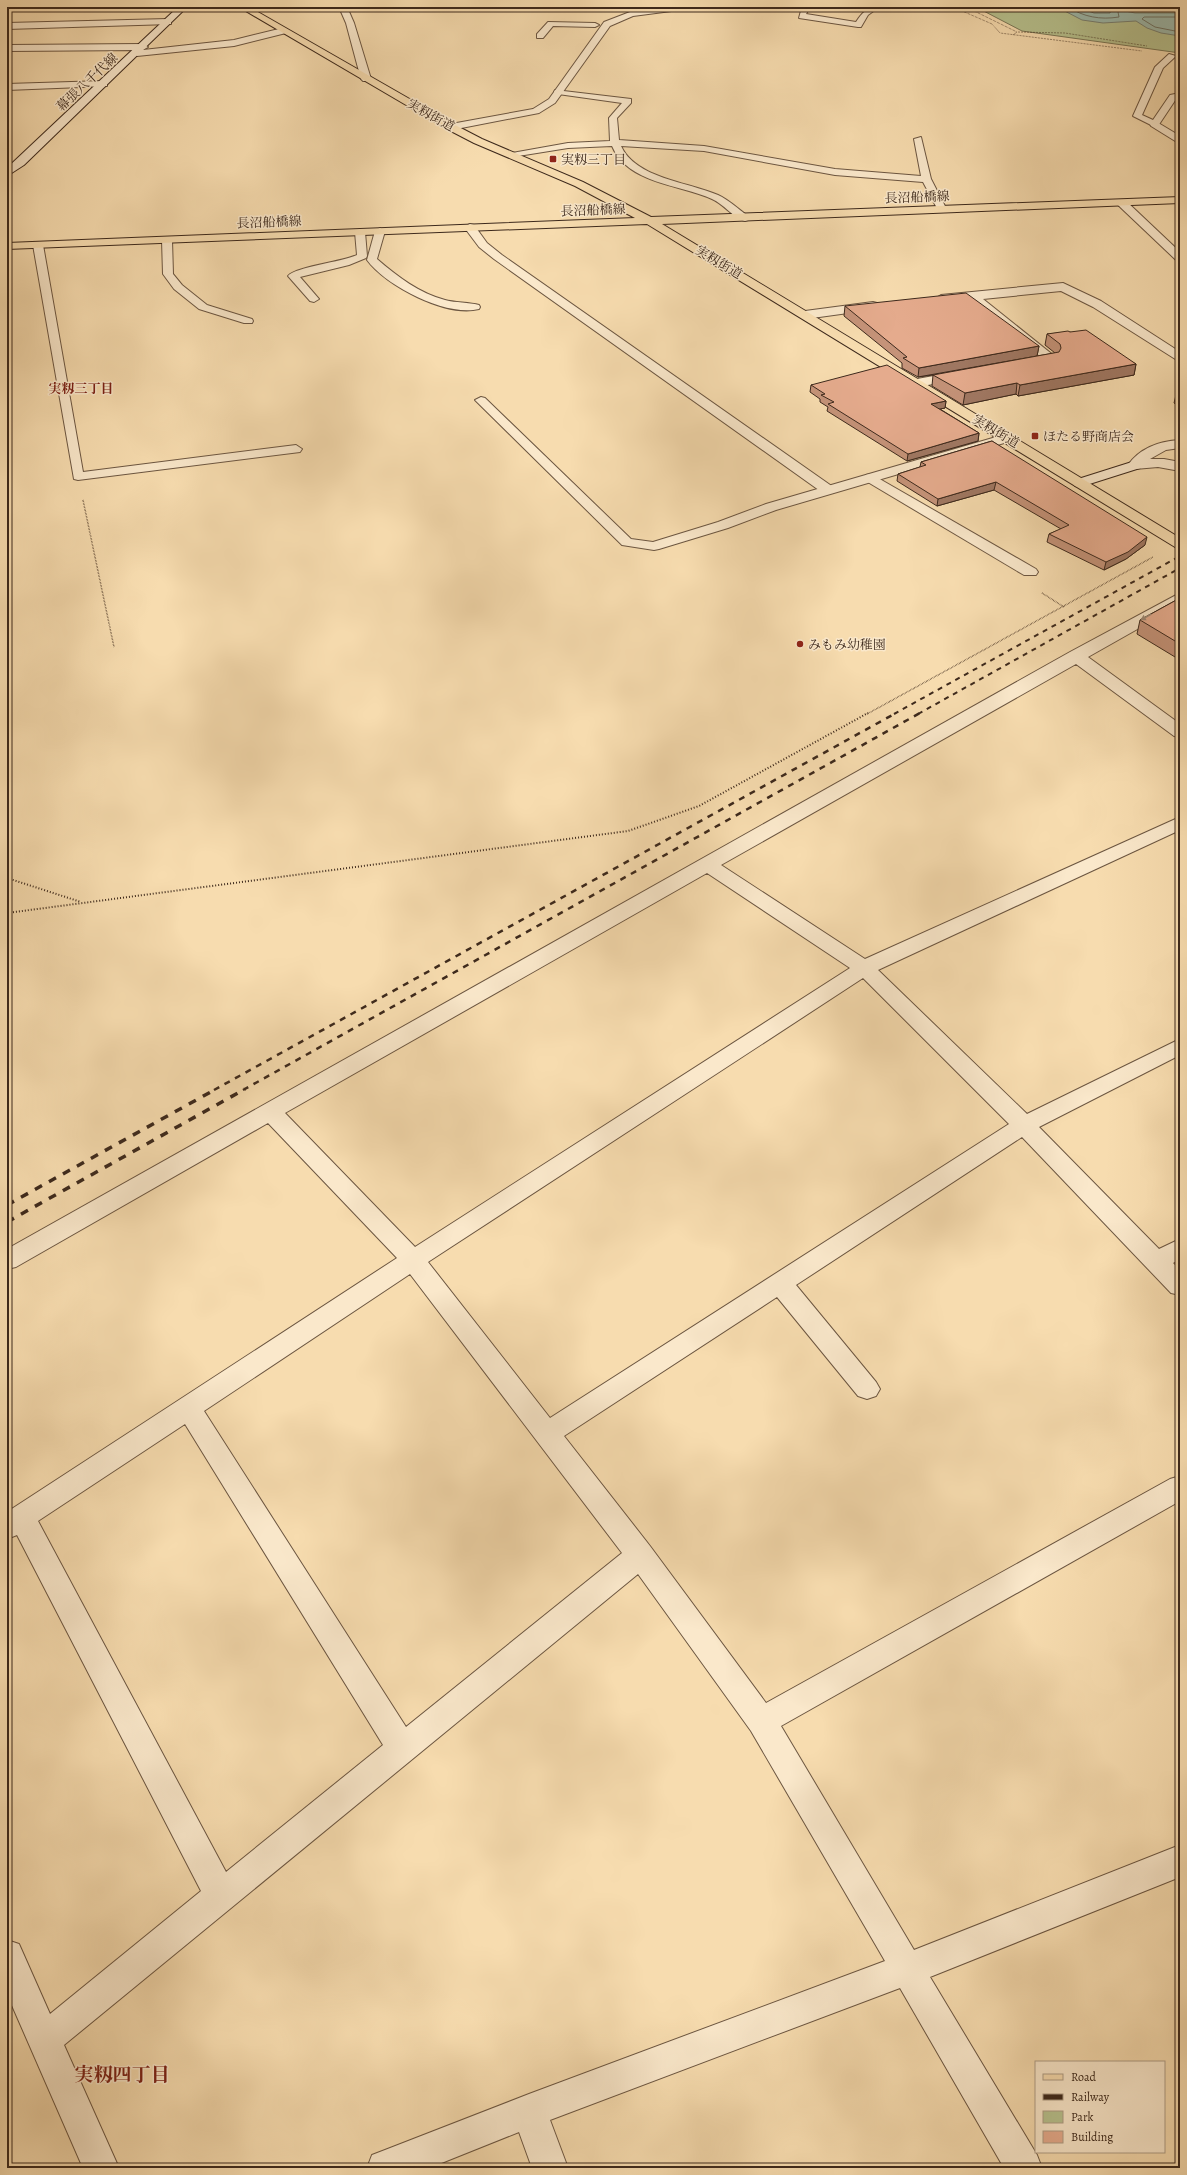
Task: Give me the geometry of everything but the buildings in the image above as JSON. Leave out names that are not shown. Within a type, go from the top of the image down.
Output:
[{"type":"main road","name":"実籾街道","points":[[243,7],[451,127],[478,141],[515,155],[579,184],[651,222],[1180,544]]},
{"type":"main road","name":"長沼船橋線","points":[[7,246],[651,222],[1180,200]]},
{"type":"street","name":"幕張八千代線","points":[[7,173],[20,163],[184,7]]},
{"type":"street","points":[[343,7],[350,23],[366,79]]},
{"type":"street","points":[[451,127],[536,111],[552,101],[599,28],[622,16],[679,7]]},
{"type":"street","points":[[7,26],[168,22]]},
{"type":"street","points":[[7,48],[140,50],[234,43],[283,31]]},
{"type":"street","points":[[7,87],[104,84]]},
{"type":"street","points":[[1155,124],[1180,141]]},
{"type":"street","points":[[1122,202],[1180,258]]},
{"type":"street","points":[[470,228],[483,245],[498,257],[828,490]]},
{"type":"street","points":[[927,301],[1063,287],[1097,304],[1180,358]]},
{"type":"street","points":[[972,297],[1052,359],[1014,366]]},
{"type":"street","points":[[805,315],[889,304]]},
{"type":"street","points":[[917,383],[975,373]]},
{"type":"street","points":[[1135,465],[1143,456],[1165,445],[1180,444]]},
{"type":"street","points":[[1080,483],[1135,465],[1155,462],[1180,467]]},
{"type":"street","points":[[872,478],[1030,572]]},
{"type":"street","points":[[7,1260],[708,866],[1180,598]]},
{"type":"street","points":[[1076,656],[1180,732]]},
{"type":"street","points":[[221,1896],[14,1522],[413,1260],[864,968],[1180,823]]},
{"type":"street","points":[[708,866],[864,968],[1024,1125],[1180,1286]]},
{"type":"street","points":[[547,1433],[1024,1125],[1180,1046]]},
{"type":"street","points":[[270,1112],[413,1260],[640,1555],[762,1722],[1024,2168]]},
{"type":"street","points":[[1156,1261],[1180,1248]]},
{"type":"street","points":[[780,1283],[867,1389]]},
{"type":"street","points":[[188,1407],[403,1749]]},
{"type":"street","points":[[762,1722],[1180,1487]]},
{"type":"street","points":[[46,2039],[640,1555]]},
{"type":"street","points":[[385,2168],[529,2111],[908,1969],[1180,1861]]},
{"type":"street","points":[[7,1956],[46,2039],[101,2168]]},
{"type":"street","points":[[529,2111],[550,2168]]},
{"type":"lane","points":[[806,7],[802,16],[858,25],[865,14],[875,7]]},
{"type":"lane","points":[[582,17],[599,28]]},
{"type":"lane","points":[[540,36],[551,24],[599,28]]},
{"type":"lane","points":[[1172,56],[1159,67],[1137,116],[1155,124],[1173,97],[1180,96]]},
{"type":"lane","points":[[558,92],[628,101],[613,118],[615,144],[619,152],[629,163],[647,175],[715,197],[745,218]]},
{"type":"lane","points":[[918,139],[926,179],[942,210]]},
{"type":"lane","points":[[515,155],[546,148],[615,144],[698,148],[731,152],[834,172],[877,177],[926,179]]},
{"type":"lane","points":[[380,231],[372,260],[388,274],[420,296],[452,306],[475,308]]},
{"type":"lane","points":[[314,299],[293,276],[309,270],[352,262],[362,256],[360,232]]},
{"type":"lane","points":[[167,240],[168,274],[178,287],[204,307],[248,321]]},
{"type":"lane","points":[[38,245],[78,476],[296,449]]},
{"type":"lane","points":[[481,400],[627,542],[654,546],[723,526],[771,506],[1007,438]]},
{"type":"path","points":[[953,7],[992,24],[1000,32],[1012,36],[1105,45],[1172,56]]},
{"type":"path","points":[[966,7],[1006,28],[1017,32],[1065,34],[1151,47]]},
{"type":"path","points":[[1012,36],[1017,32]]},
{"type":"path","points":[[78,476],[114,647]]},
{"type":"path","points":[[7,913],[628,831],[698,806],[1160,554]]},
{"type":"path","points":[[7,878],[83,903]]},
{"type":"green space","points":[[976,7],[1180,7],[1180,53],[1022,31]]},
{"type":"water","points":[[1057,7],[1121,7],[1120,10],[1135,13],[1180,13],[1180,36],[1161,33],[1147,28],[1136,21],[1103,23],[1082,20]]},
{"type":"railway","points":[[894,714],[1180,556]]},
{"type":"railway","points":[[918,714],[1180,568]]},
{"type":"railway","points":[[214,1090],[896,713]]},
{"type":"railway","points":[[243,1090],[920,713]]},
{"type":"railway","points":[[7,1205],[216,1089]]},
{"type":"railway","points":[[7,1222],[245,1089]]},
{"type":"place","name":"実籾三丁目","points":[[553,159]]},
{"type":"place","name":"ほたる野商店会","points":[[1035,436]]},
{"type":"place","name":"みもみ幼稚園","points":[[800,644]]},
{"type":"district","name":"実籾三丁目","points":[[81,388]]},
{"type":"district","name":"実籾四丁目","points":[[122,2075]]}]
